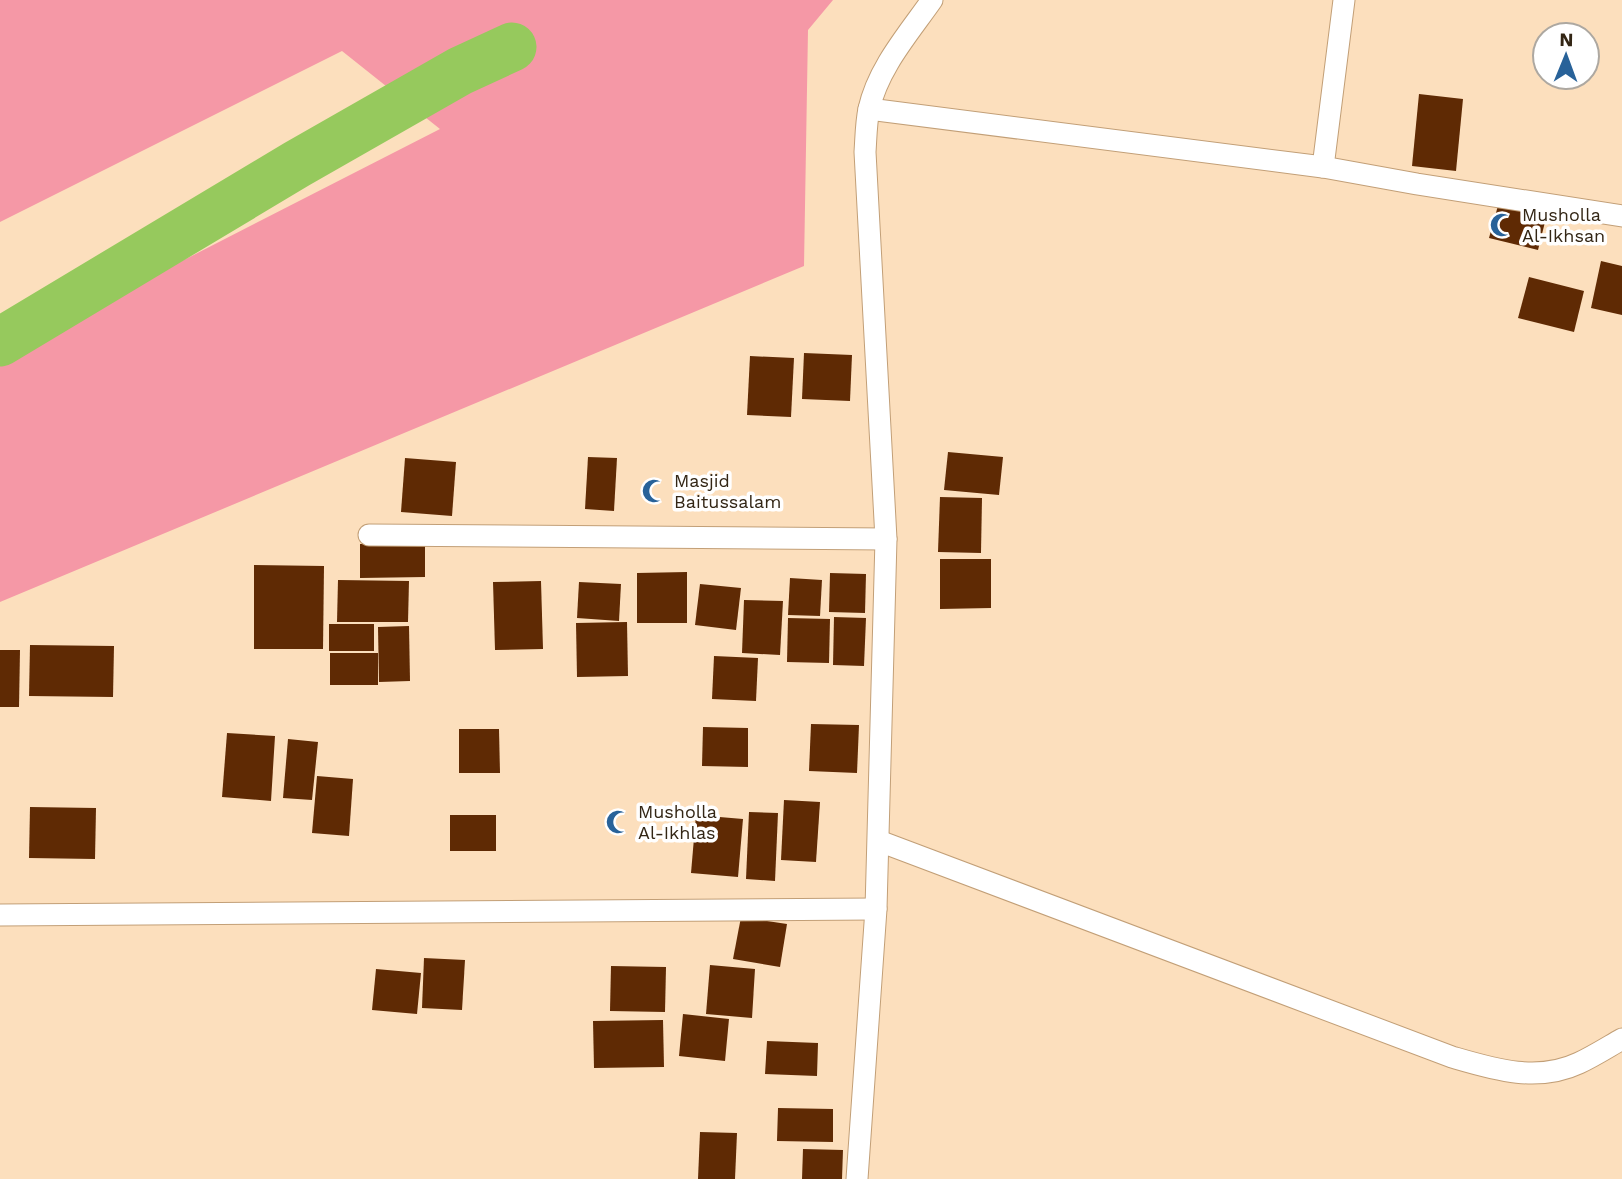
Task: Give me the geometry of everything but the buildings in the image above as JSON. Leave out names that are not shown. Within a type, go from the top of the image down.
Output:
[{"type":"street","points":[[857,1179],[876,909],[886,539],[865,152],[869,109],[876,87],[887,66],[932,0]]},
{"type":"street","points":[[1323,167],[1345,0]]},
{"type":"street","points":[[869,109],[1323,167],[1622,216]]},
{"type":"street","points":[[369,535],[886,539]]},
{"type":"street","points":[[879,841],[1451,1057],[1503,1071],[1541,1073],[1577,1064],[1622,1039]]},
{"type":"street","points":[[0,915],[876,909]]},
{"type":"shaded area","points":[[0,0],[833,0],[808,30],[804,266],[0,602],[0,354],[440,129],[342,51],[0,222]]},
{"type":"waterway","points":[[0,342],[297,164],[460,71],[512,47]]},
{"type":"place","name":"Musholla Al-Ikhsan","points":[[1502,225]]},
{"type":"place","name":"Masjid Baitussalam","points":[[654,491]]},
{"type":"place","name":"Musholla Al-Ikhlas","points":[[618,822]]}]
